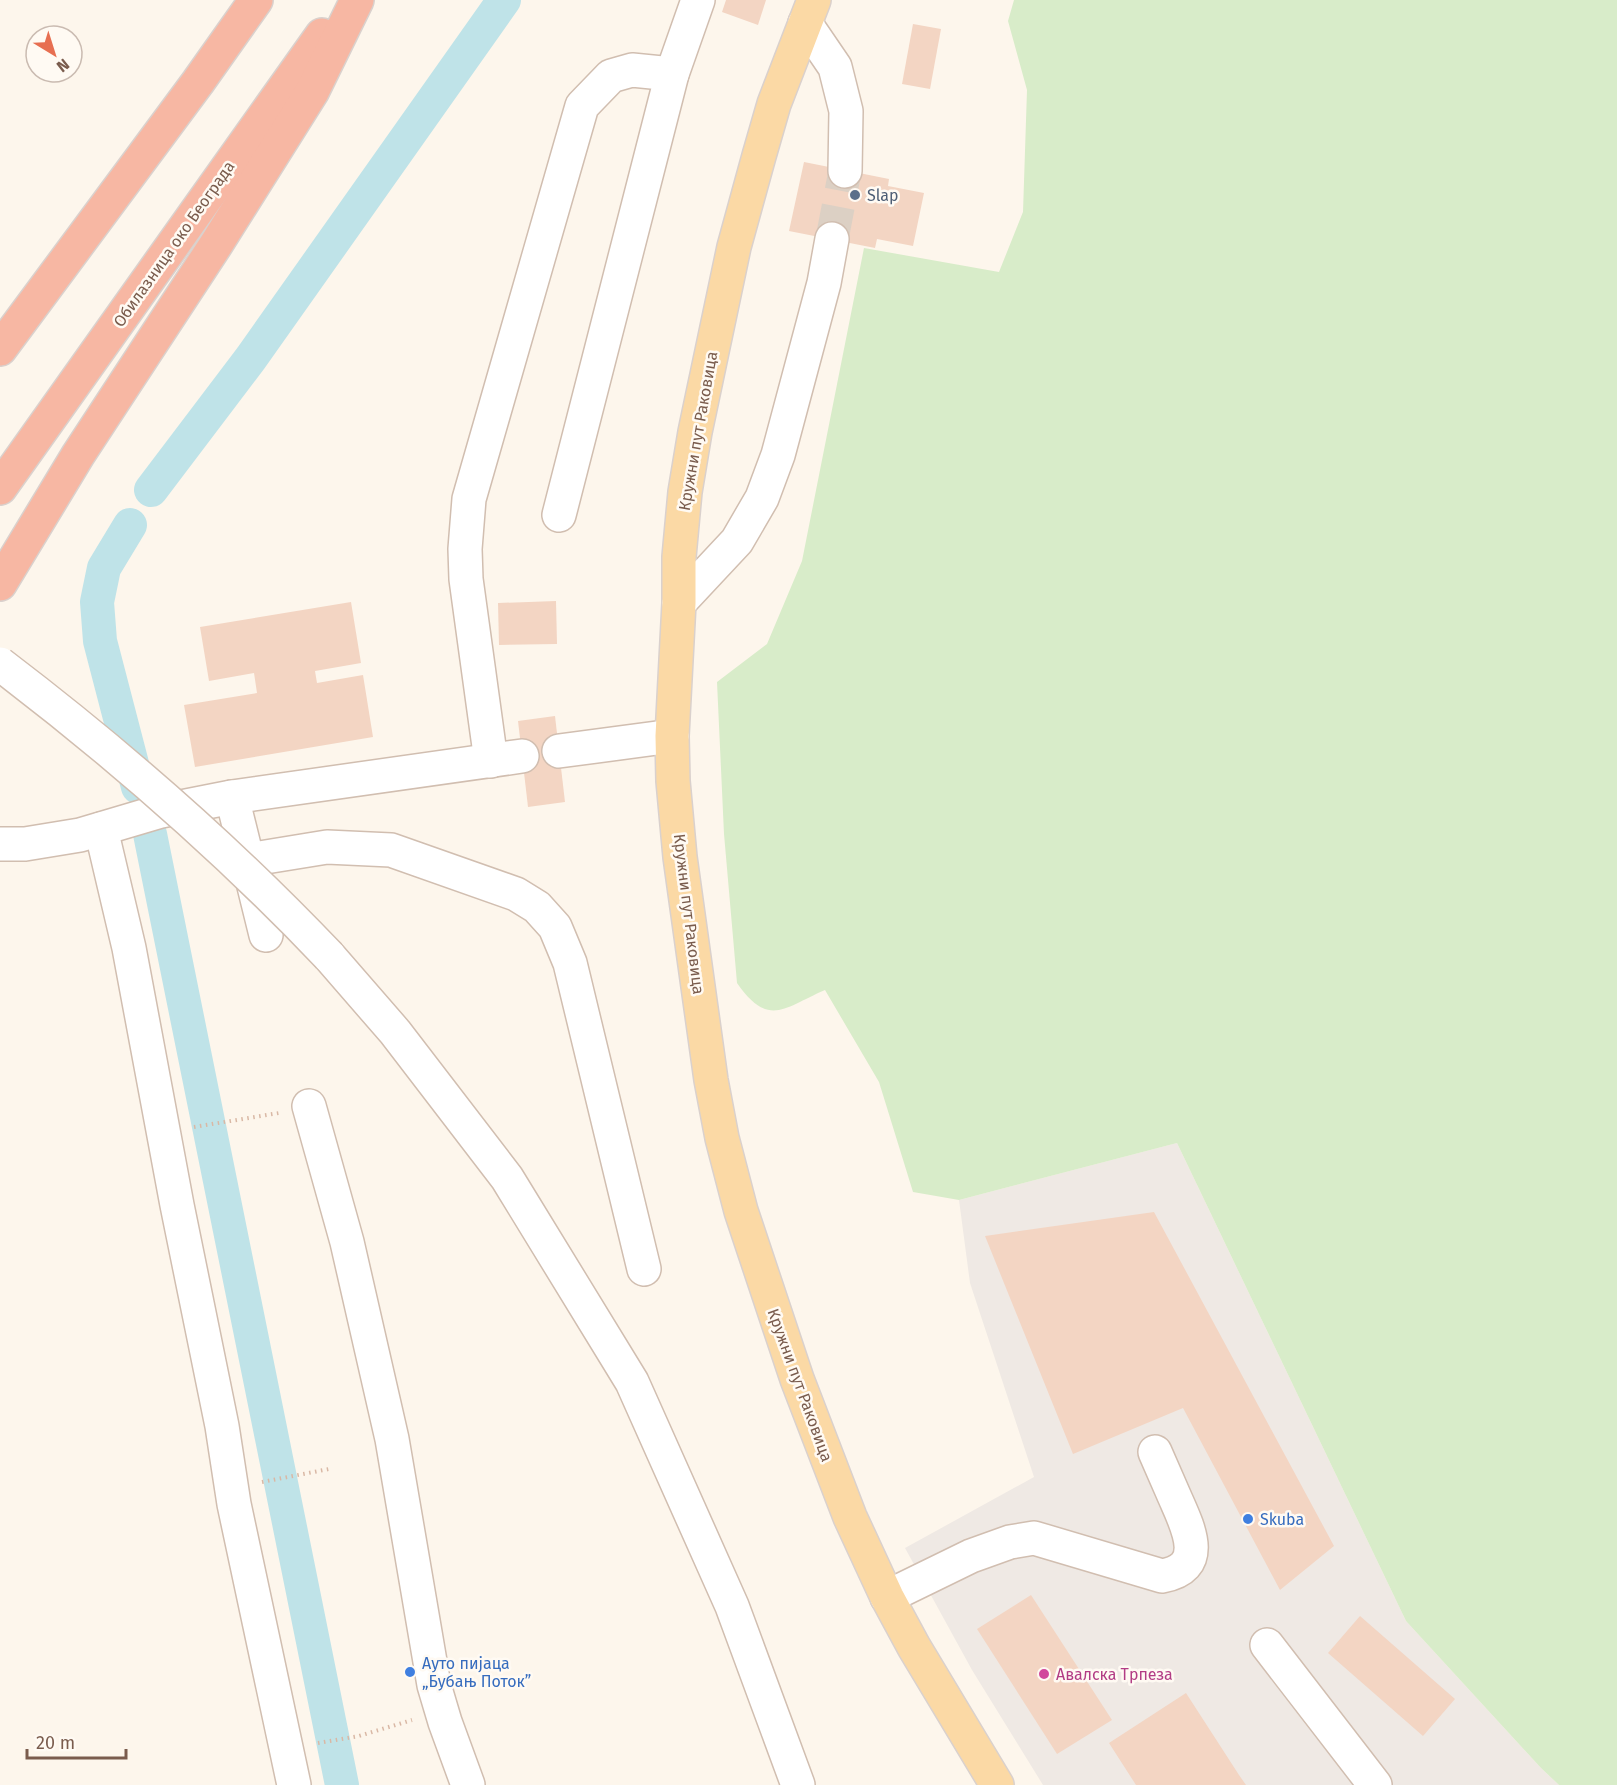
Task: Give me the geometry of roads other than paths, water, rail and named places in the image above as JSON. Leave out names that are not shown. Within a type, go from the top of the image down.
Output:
[{"type":"highway","points":[[0,349],[256,0]]},
{"type":"highway","name":"Обилазница око Београда","points":[[0,488],[347,0]]},
{"type":"highway","points":[[0,584],[78,455],[217,243],[312,92],[357,0]]},
{"type":"main road","name":"Кружни пут Раковица","points":[[811,6],[774,104],[734,247],[695,432],[685,492],[679,557],[672,736],[673,781],[680,857],[711,1080],[722,1138],[741,1210],[796,1379],[850,1518],[887,1598],[997,1785]]},
{"type":"street","points":[[559,515],[672,74],[698,0]]},
{"type":"street","points":[[811,6],[835,67],[846,111],[845,171]]},
{"type":"street","points":[[0,844],[25,844],[80,835],[161,811],[232,797],[507,759],[466,579],[465,549],[469,499],[582,106],[611,76],[632,70],[672,74]]},
{"type":"street","points":[[679,603],[737,541],[762,498],[778,455],[824,283],[832,239]]},
{"type":"street","points":[[0,664],[56,707],[197,827],[276,900],[329,956],[395,1032],[507,1178],[632,1382],[732,1606],[798,1785]]},
{"type":"street","points":[[559,751],[672,736]]},
{"type":"street","points":[[232,797],[266,935]]},
{"type":"street","points":[[101,829],[129,948],[179,1217],[222,1426],[234,1504],[294,1785]]},
{"type":"street","points":[[248,860],[327,847],[392,849],[516,894],[537,907],[555,927],[570,963],[644,1269]]},
{"type":"street","points":[[309,1106],[347,1242],[392,1439],[434,1685],[468,1785]]},
{"type":"street","points":[[887,1598],[971,1556],[1010,1542],[1034,1538],[1162,1576],[1174,1574],[1184,1566],[1191,1555],[1191,1533],[1155,1452]]},
{"type":"street","points":[[1267,1645],[1375,1785]]},
{"type":"waterway","points":[[151,490],[251,358],[504,0]]},
{"type":"waterway","points":[[130,525],[104,568],[97,602],[100,641],[138,787]]},
{"type":"waterway","points":[[150,834],[342,1785]]},
{"type":"tunnel","points":[[832,239],[845,171]]},
{"type":"place","name":"Slap","points":[[855,195]]},
{"type":"place","name":"Skuba","points":[[1248,1519]]},
{"type":"place","name":"Ауто пијаца „Бубањ Поток”","points":[[410,1672]]},
{"type":"place","name":"Авалска Трпеза","points":[[1044,1674]]}]
